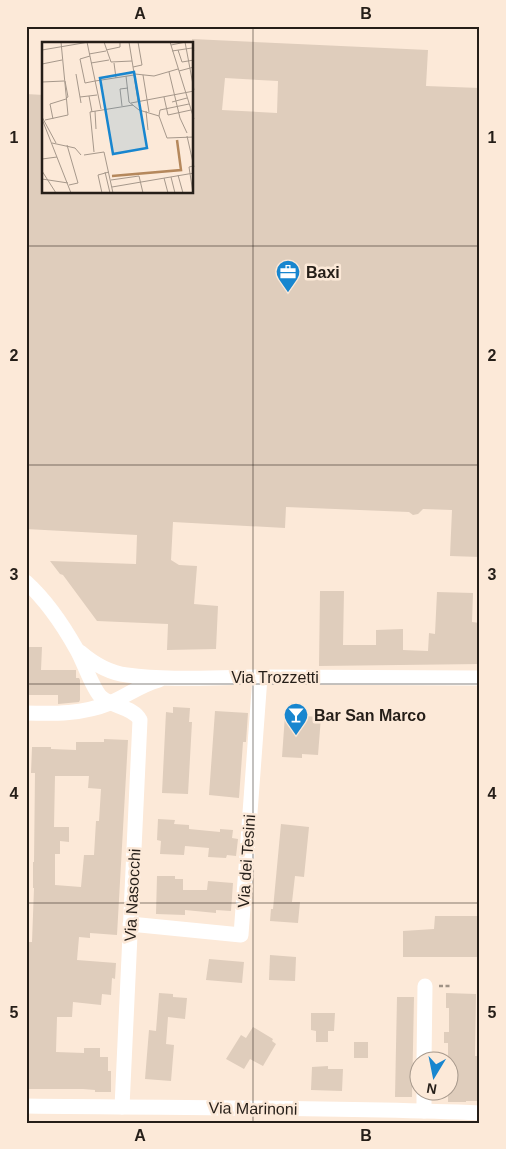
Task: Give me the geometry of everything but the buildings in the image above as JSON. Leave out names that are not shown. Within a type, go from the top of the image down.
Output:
[{"type":"street","name":"Via Trozzetti","points":[[26,582],[50,608],[77,650],[100,696],[109,703]]},
{"type":"street","name":"Via Trozzetti","points":[[77,650],[94,663],[109,671],[126,675],[170,678],[480,678]]},
{"type":"street","name":"Via dei Tesini","points":[[130,924],[241,935],[260,677]]},
{"type":"street","points":[[26,713],[55,714],[78,712],[109,703],[148,683],[170,678]]},
{"type":"street","name":"Via Nasocchi","points":[[109,703],[135,713],[139,716],[141,724],[122,1107]]},
{"type":"street","points":[[424,1052],[425,986]]},
{"type":"street","points":[[424,1102],[424,1111]]},
{"type":"street","name":"Via Marinoni","points":[[26,1106],[122,1107],[276,1116],[424,1111],[480,1113]]},
{"type":"place","name":"Baxi","points":[[288,293]]},
{"type":"place","name":"Bar San Marco","points":[[296,736]]}]
